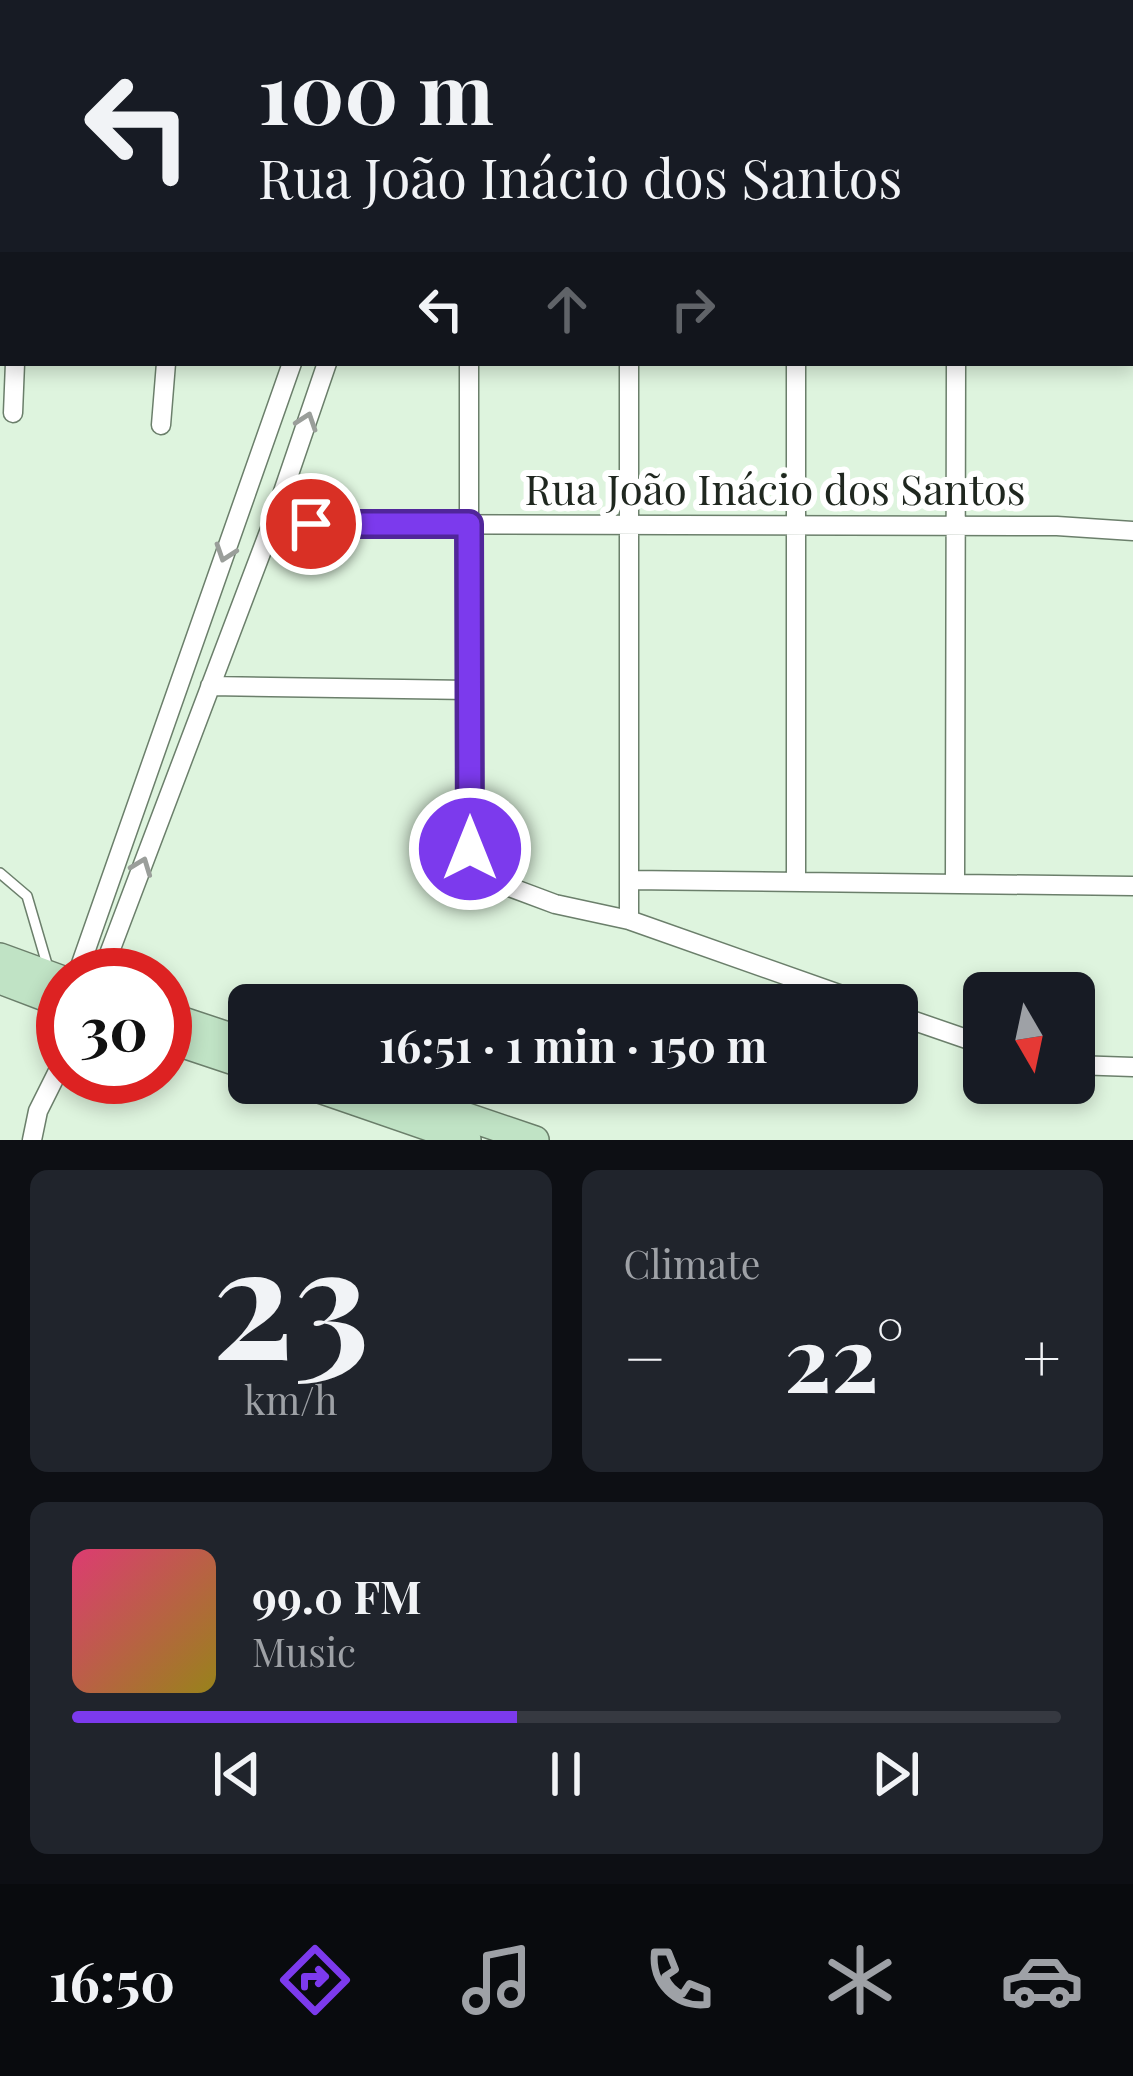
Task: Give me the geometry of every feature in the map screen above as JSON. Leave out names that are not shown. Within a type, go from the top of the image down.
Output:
[{"type":"main road","points":[[0,957],[36,968]]},
{"type":"main road","points":[[0,980],[36,994]]},
{"type":"main road","points":[[192,1024],[228,1036]]},
{"type":"main road","points":[[192,1047],[228,1059]]},
{"type":"main road","points":[[362,1104],[466,1140]]},
{"type":"main road","points":[[429,1104],[535,1140]]},
{"type":"street","points":[[13,413],[15,366]]},
{"type":"street","points":[[161,425],[166,366]]},
{"type":"street","points":[[75,948],[291,366]]},
{"type":"street","points":[[111,948],[272,524],[326,366]]},
{"type":"street","points":[[470,366],[470,849],[488,879],[555,904],[629,920],[810,984]]},
{"type":"street","points":[[629,366],[629,920]]},
{"type":"street","points":[[796,366],[796,880]]},
{"type":"street","points":[[955,882],[956,366]]},
{"type":"street","name":"Rua João Inácio dos Santos","points":[[272,524],[1133,531]]},
{"type":"street","points":[[210,686],[469,690]]},
{"type":"street","points":[[629,880],[1133,886]]},
{"type":"street","points":[[918,1022],[963,1039]]},
{"type":"street","points":[[1095,1066],[1133,1067]]},
{"type":"street","points":[[32,1140],[42,1104]]},
{"type":"lane","points":[[0,873],[27,896],[51,948]]},
{"type":"route","points":[[311,524],[469,524],[470,849]]}]
